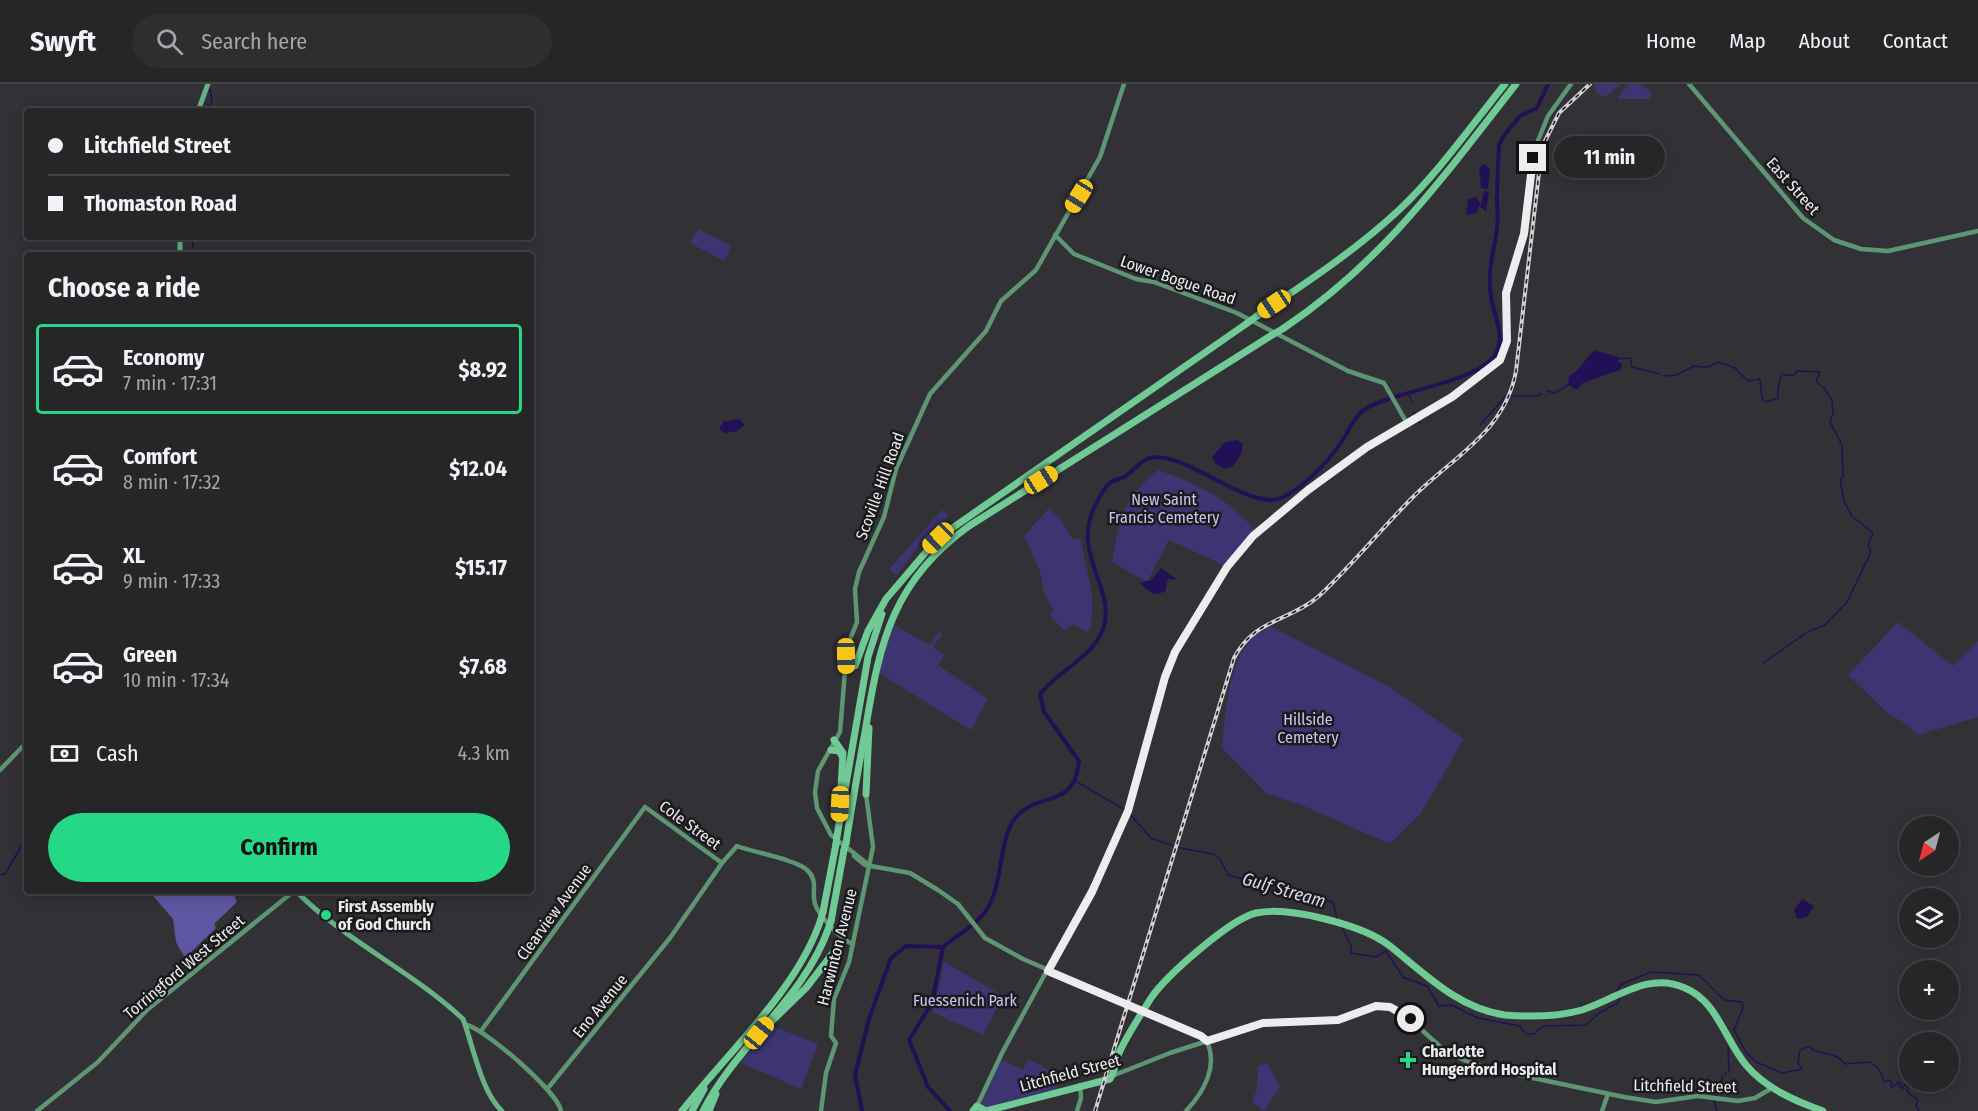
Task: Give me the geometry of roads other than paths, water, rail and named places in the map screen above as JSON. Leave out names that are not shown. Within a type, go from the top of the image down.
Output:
[{"type":"highway","points":[[846,669],[855,666],[868,632],[896,585],[923,552],[953,525],[1344,256],[1400,209],[1430,177],[1505,84]]},
{"type":"highway","points":[[773,1018],[807,974],[830,924],[882,642],[897,608],[926,564],[952,538],[1284,328],[1346,282],[1406,223],[1516,84]]},
{"type":"highway","points":[[682,1111],[797,971],[814,940],[822,915],[868,657],[882,615],[896,585]]},
{"type":"highway","points":[[866,794],[873,681]]},
{"type":"highway","points":[[835,740],[843,753],[839,821]]},
{"type":"highway","points":[[831,750],[839,751],[843,762]]},
{"type":"highway","points":[[1112,1076],[1119,1052],[1156,992],[1171,976],[1232,925],[1248,916],[1276,912],[1339,923],[1375,936],[1459,999],[1483,1010],[1509,1015],[1554,1015],[1582,1010],[1657,982],[1675,984],[1695,993],[1708,1005],[1747,1066],[1772,1088],[1823,1111]]},
{"type":"highway","points":[[703,1111],[732,1064],[773,1018],[806,988],[843,940]]},
{"type":"highway","points":[[710,1111],[732,1064]]},
{"type":"highway","points":[[692,1111],[714,1071]]},
{"type":"highway","name":"Litchfield Street","points":[[975,1108],[986,1111],[1112,1076]]},
{"type":"main road","name":"Scoville Hill Road","points":[[835,740],[840,728],[847,647],[857,622],[858,608],[855,589],[859,572],[884,518],[897,466],[930,394],[987,331],[1001,301],[1036,270],[1100,157],[1124,84]]},
{"type":"main road","points":[[975,1108],[1002,1053],[1092,892],[1128,812],[1165,677],[1175,652],[1227,567],[1253,536],[1308,490],[1367,447],[1408,425],[1491,369],[1505,351],[1506,293],[1524,234],[1535,148],[1546,120],[1571,84]]},
{"type":"main road","name":"East Street","points":[[1689,84],[1803,218],[1834,240],[1862,249],[1892,251],[1978,231]]},
{"type":"main road","points":[[199,108],[207,86]]},
{"type":"main road","name":"Lower Bogue Road","points":[[1054,235],[1074,254],[1136,279],[1154,282],[1237,313],[1284,335],[1348,371],[1387,387],[1408,425]]},
{"type":"main road","points":[[835,740],[817,776],[817,808],[831,835],[869,865]]},
{"type":"main road","points":[[835,740],[814,775],[814,808],[828,835],[865,865],[910,873],[954,899],[981,933],[1048,971],[1201,1036],[1207,1041],[1210,1071],[1207,1081],[1186,1111]]},
{"type":"main road","points":[[0,770],[24,745]]},
{"type":"main road","name":"Harwinton Avenue","points":[[821,1111],[823,1088],[836,1043],[831,1035],[834,999],[849,963],[873,847],[866,794]]},
{"type":"main road","name":"Cole Street","points":[[645,807],[722,863]]},
{"type":"main road","name":"Clearview Avenue","points":[[481,1031],[645,807]]},
{"type":"main road","name":"Eno Avenue","points":[[548,1088],[670,938],[722,863],[737,846],[806,868],[815,883],[814,903],[817,909],[843,940]]},
{"type":"main road","name":"Torringford West Street","points":[[37,1111],[98,1062],[147,1010],[291,894]]},
{"type":"main road","points":[[299,894],[344,931],[390,961],[465,1022],[481,1031],[548,1088],[560,1103],[561,1111]]},
{"type":"main road","points":[[843,940],[853,944]]},
{"type":"main road","name":"Litchfield Street","points":[[1112,1076],[1263,1023],[1338,1020],[1367,1008],[1383,1006],[1402,1012],[1445,1051],[1466,1060],[1490,1069],[1608,1094],[1651,1102],[1695,1096],[1738,1101],[1755,1098],[1772,1088]]},
{"type":"main road","points":[[465,1022],[488,1093],[502,1111]]},
{"type":"main road","points":[[1077,1111],[1082,1098],[1080,1086]]},
{"type":"main road","points":[[1602,1111],[1608,1094]]},
{"type":"waterway","points":[[943,947],[975,923],[990,904],[1007,836],[1016,817],[1035,804],[1063,794],[1076,777],[1079,761],[1044,712],[1040,694],[1091,648],[1103,629],[1106,614],[1104,599],[1090,553],[1088,537],[1090,519],[1105,488],[1111,482],[1127,475],[1146,459],[1162,457],[1176,461],[1256,498],[1279,499],[1299,487],[1318,470],[1340,444],[1362,411],[1381,402],[1477,370],[1490,360],[1500,343],[1490,278],[1498,221],[1499,145],[1520,116],[1537,108],[1548,84]]},
{"type":"waterway","points":[[209,87],[212,100],[209,108]]},
{"type":"waterway","points":[[192,252],[194,240]]},
{"type":"waterway","points":[[1617,359],[1630,358],[1632,367],[1659,374]]},
{"type":"waterway","points":[[1663,376],[1676,375],[1694,366],[1706,367],[1718,362],[1735,368],[1748,381],[1760,379],[1762,399],[1766,402],[1778,398],[1782,374],[1793,376],[1797,371],[1820,372],[1816,382],[1824,388],[1832,400],[1833,413],[1830,422],[1842,445],[1843,477],[1840,480],[1844,501],[1852,516],[1873,533],[1868,545],[1871,552],[1847,602],[1825,625],[1808,632]]},
{"type":"waterway","points":[[1547,391],[1555,393],[1570,384]]},
{"type":"waterway","points":[[1408,392],[1412,403]]},
{"type":"waterway","points":[[1511,396],[1542,394]]},
{"type":"waterway","points":[[1480,425],[1507,395]]},
{"type":"waterway","points":[[1414,412],[1416,417]]},
{"type":"waterway","points":[[1763,663],[1806,633]]},
{"type":"waterway","name":"Gulf Stream","points":[[1074,780],[1125,810]]},
{"type":"waterway","name":"Gulf Stream","points":[[1129,813],[1151,838],[1180,848],[1213,854],[1220,859],[1228,875],[1333,902],[1337,919]]},
{"type":"waterway","points":[[0,875],[5,874],[24,841]]},
{"type":"waterway","name":"Gulf Stream","points":[[1341,926],[1351,945],[1351,953],[1376,957],[1386,951],[1403,977],[1427,986],[1439,1006],[1452,1005],[1478,1018],[1520,1026],[1526,1034],[1534,1034],[1543,1026],[1586,1025],[1599,1013],[1618,1003],[1619,996]]},
{"type":"waterway","points":[[862,1111],[855,1075],[869,1019],[891,958],[906,946],[943,947]]},
{"type":"waterway","points":[[943,947],[932,1003],[909,1040],[928,1087],[950,1111]]},
{"type":"waterway","points":[[1617,992],[1620,985],[1650,972],[1699,975],[1724,1000],[1742,1002],[1743,1008],[1734,1030],[1746,1052],[1756,1062],[1782,1073],[1802,1069],[1798,1063],[1800,1050],[1809,1046],[1817,1051],[1836,1056],[1845,1064],[1870,1062],[1878,1068],[1885,1082],[1891,1081],[1891,1088],[1899,1082],[1902,1089],[1904,1085],[1908,1086],[1907,1092],[1918,1100],[1916,1105],[1919,1111]]},
{"type":"waterway","points":[[1728,1047],[1729,1071]]},
{"type":"waterway","points":[[1716,1095],[1723,1076]]},
{"type":"waterway","points":[[1714,1101],[1717,1111]]},
{"type":"railway","points":[[1095,1111],[1234,658],[1252,635],[1319,596],[1414,496],[1476,441],[1501,411],[1516,371],[1542,147],[1559,113],[1590,84]]},
{"type":"place","name":"First Assembly of God Church","points":[[326,915]]},
{"type":"place","name":"Charlotte Hungerford Hospital","points":[[1408,1060]]},
{"type":"park label","name":"New Saint Francis Cemetery","points":[[1164,508]]},
{"type":"park label","name":"Hillside Cemetery","points":[[1308,728]]},
{"type":"park label","name":"Fuessenich Park","points":[[965,1000]]}]
